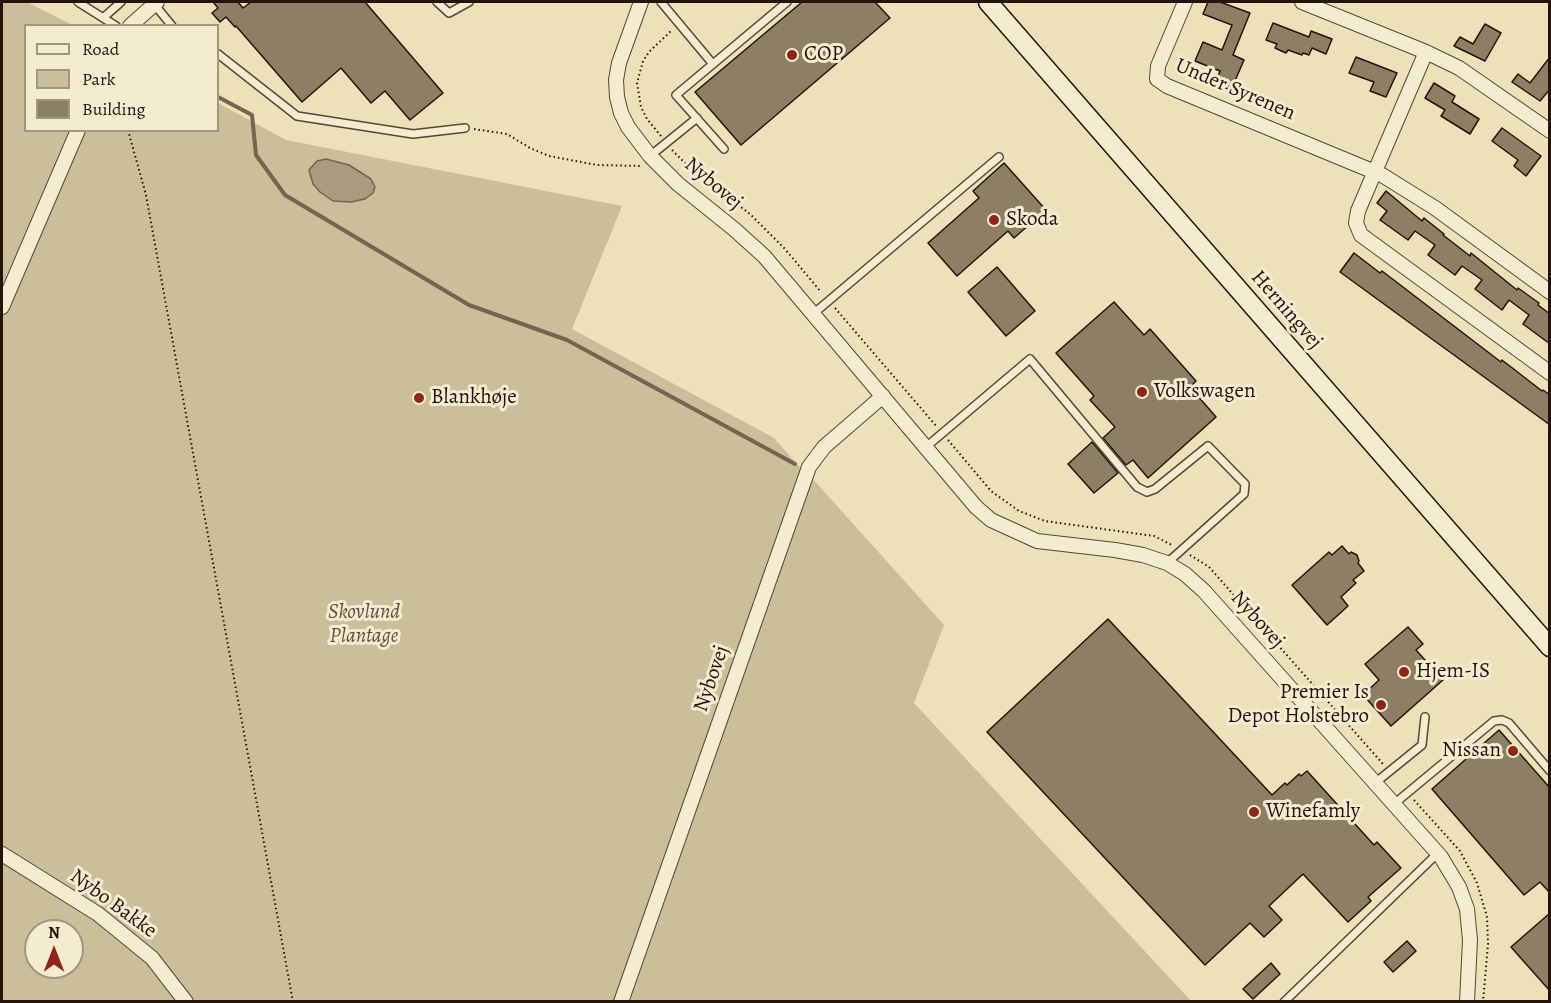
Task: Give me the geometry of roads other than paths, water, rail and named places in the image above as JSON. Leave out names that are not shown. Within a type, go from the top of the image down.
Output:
[{"type":"main road","name":"Herningvej","points":[[988,2],[1550,647]]},
{"type":"street","name":"Nybovej","points":[[641,2],[619,63],[616,80],[617,97],[628,127],[653,159],[678,184],[764,256],[976,507],[991,520],[1023,536],[1053,544],[1143,555],[1167,563],[1185,574],[1204,591],[1438,853],[1459,887],[1467,909],[1470,940],[1467,1002]]},
{"type":"street","name":"Under Syrenen","points":[[1185,2],[1158,66],[1157,79],[1167,86],[1374,172],[1435,208],[1550,292]]},
{"type":"street","points":[[1302,2],[1426,52],[1459,68],[1550,131]]},
{"type":"street","points":[[132,24],[156,3]]},
{"type":"street","points":[[1426,52],[1358,211],[1356,223],[1361,235],[1550,373]]},
{"type":"street","points":[[2,307],[77,132]]},
{"type":"street","name":"Nybovej","points":[[621,1002],[809,467],[824,447],[883,396]]},
{"type":"street","name":"Nybo Bakke","points":[[2,854],[98,914],[152,958],[186,1002]]},
{"type":"lane","points":[[78,2],[113,24]]},
{"type":"lane","points":[[104,18],[121,2]]},
{"type":"lane","points":[[436,2],[449,14],[469,2]]},
{"type":"lane","points":[[724,149],[676,95],[787,2]]},
{"type":"lane","points":[[156,3],[171,24]]},
{"type":"lane","points":[[665,3],[712,63]]},
{"type":"lane","points":[[219,55],[297,116],[413,134],[465,128]]},
{"type":"lane","points":[[653,159],[666,143],[697,118]]},
{"type":"lane","points":[[813,314],[999,157]]},
{"type":"lane","points":[[926,447],[1030,359],[1137,487],[1147,492],[1155,489],[1208,446],[1245,484],[1244,494],[1167,563]]},
{"type":"lane","points":[[1375,783],[1422,745],[1425,717]]},
{"type":"lane","points":[[1394,804],[1494,721],[1502,720],[1509,723],[1550,771]]},
{"type":"lane","points":[[1284,1002],[1438,853]]},
{"type":"waterway","points":[[219,98],[252,115],[256,155],[285,195],[469,305],[567,340],[795,464]]},
{"type":"place","name":"COP","points":[[792,55]]},
{"type":"place","name":"Skoda","points":[[994,220]]},
{"type":"place","name":"Volkswagen","points":[[1142,392]]},
{"type":"place","name":"Blankhøje","points":[[419,398]]},
{"type":"place","name":"Hjem-IS","points":[[1404,672]]},
{"type":"place","name":"Premier Is Depot Holstebro","points":[[1381,705]]},
{"type":"place","name":"Nissan","points":[[1513,751]]},
{"type":"place","name":"Winefamly","points":[[1254,812]]},
{"type":"park label","name":"Skovlund Plantage","points":[[364,625]]}]
